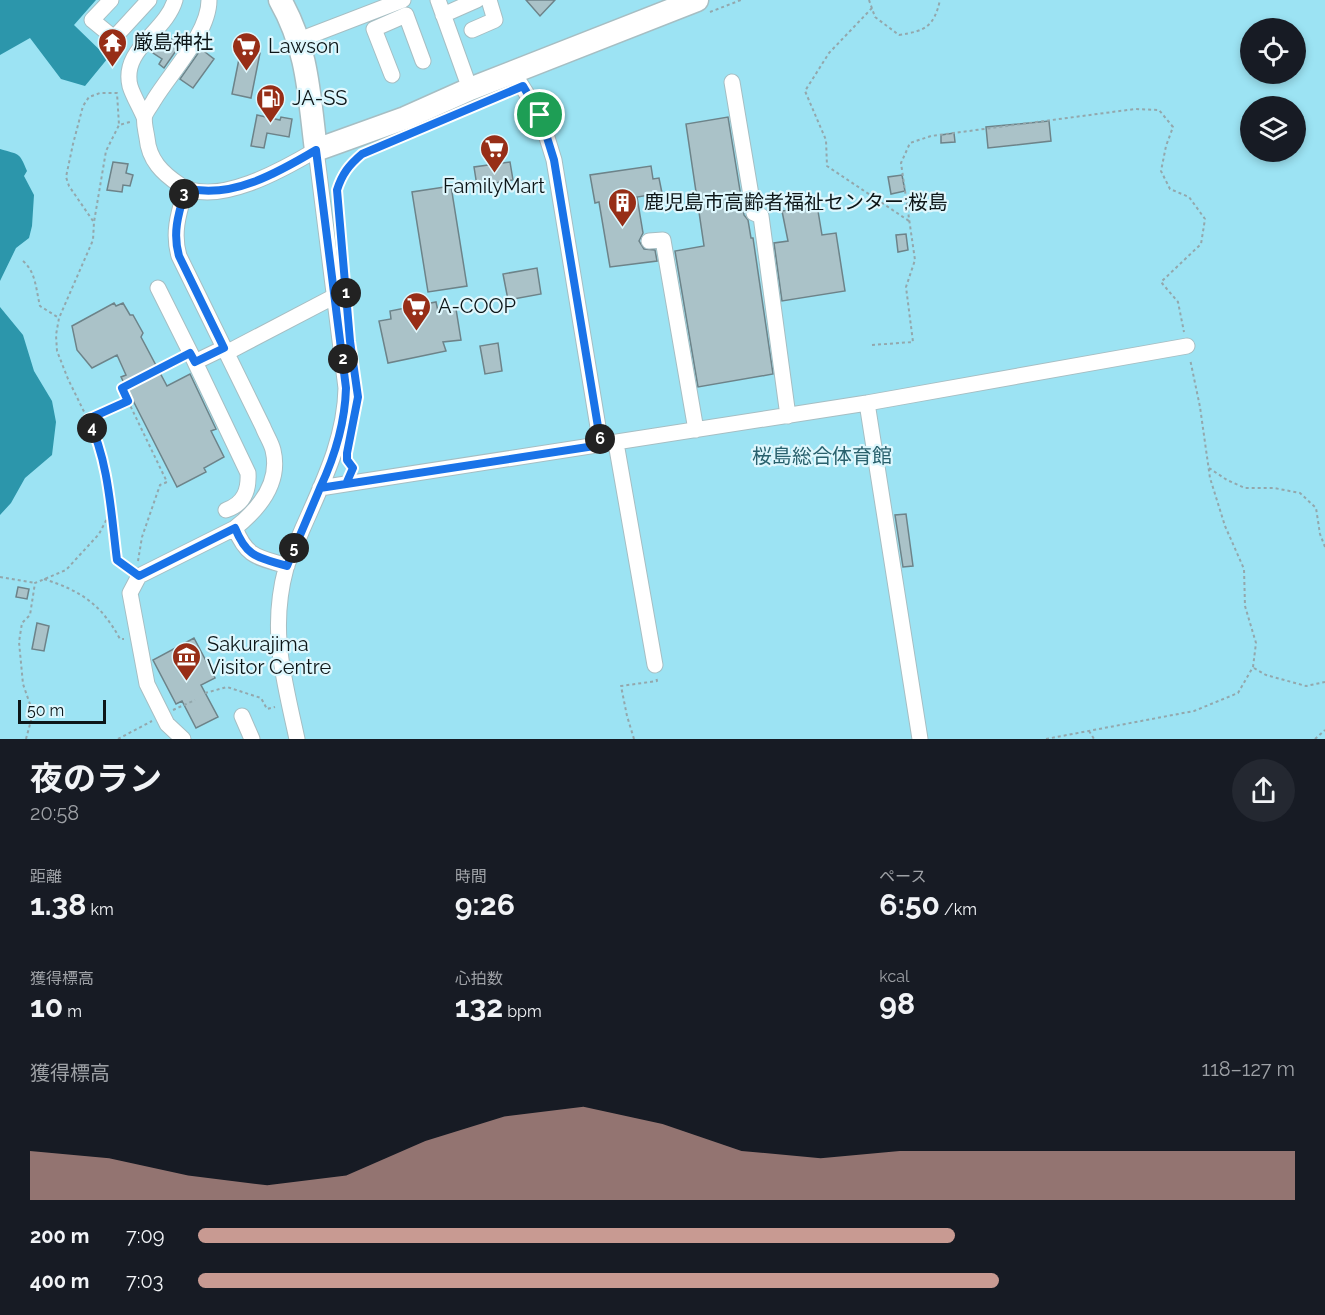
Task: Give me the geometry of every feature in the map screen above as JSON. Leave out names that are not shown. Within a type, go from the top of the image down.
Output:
[{"type":"highway","points":[[280,0],[299,40],[305,60],[316,150],[405,118],[513,72],[703,6]]},
{"type":"street","points":[[111,0],[92,20],[114,38],[149,0]]},
{"type":"street","points":[[175,0],[169,16],[135,53],[129,68],[130,86],[144,117],[147,144],[152,158],[164,175],[186,188],[199,192],[228,190],[288,166],[316,150],[346,388],[346,409],[332,462],[287,566],[280,594],[277,622],[279,651],[297,739]]},
{"type":"street","points":[[144,117],[198,34],[209,10],[209,0]]},
{"type":"street","points":[[299,40],[403,0]]},
{"type":"street","points":[[438,0],[470,89]]},
{"type":"street","points":[[443,15],[477,0]]},
{"type":"street","points":[[472,30],[495,20],[489,0]]},
{"type":"street","points":[[392,75],[374,29],[406,15],[423,61]]},
{"type":"street","points":[[513,72],[540,115],[554,160],[608,444],[654,665]]},
{"type":"street","points":[[732,82],[754,213],[761,216],[788,416]]},
{"type":"street","points":[[183,739],[167,724],[147,684],[130,593],[142,574],[235,528],[261,504],[274,470],[273,451],[179,256],[175,240],[176,224],[186,188]]},
{"type":"street","points":[[649,241],[663,240],[696,430]]},
{"type":"street","points":[[158,288],[249,472],[247,491],[242,501],[234,508],[226,510]]},
{"type":"street","points":[[193,358],[225,350],[335,296]]},
{"type":"street","points":[[320,488],[788,416],[1187,346]]},
{"type":"street","points":[[867,403],[920,739]]},
{"type":"street","points":[[235,528],[245,548],[251,554],[287,566]]},
{"type":"street","points":[[242,716],[252,739]]},
{"type":"path","points":[[703,6],[741,0]]},
{"type":"path","points":[[869,0],[875,17],[898,35],[919,32],[936,17],[940,0]]},
{"type":"path","points":[[872,8],[829,53],[805,91],[826,140],[827,166],[909,221]]},
{"type":"path","points":[[94,222],[69,186],[66,177],[83,106],[89,97],[100,93],[117,93],[119,125],[106,151],[93,240],[59,318],[56,335],[57,351],[94,432],[103,467],[117,560],[142,574]]},
{"type":"path","points":[[119,125],[144,117]]},
{"type":"path","points":[[340,225],[337,190],[342,175],[349,165],[362,154],[382,145]]},
{"type":"path","points":[[23,261],[29,266],[33,276],[40,306],[59,318]]},
{"type":"path","points":[[142,574],[137,564],[142,537],[160,485],[167,482],[122,388],[193,358]]},
{"type":"path","points":[[88,419],[128,401]]},
{"type":"path","points":[[346,484],[353,468],[347,460],[347,453]]},
{"type":"path","points":[[1209,468],[1245,488],[1274,488],[1300,494],[1316,508],[1320,534],[1325,547]]},
{"type":"path","points":[[0,576],[35,583],[66,570],[99,534],[110,513]]},
{"type":"path","points":[[43,579],[64,585],[92,600],[113,626],[120,639],[130,637]]},
{"type":"path","points":[[26,739],[33,713],[23,684],[19,642],[22,624],[30,615],[35,583]]},
{"type":"path","points":[[634,739],[621,686],[657,681],[654,665]]},
{"type":"path","points":[[1253,667],[1266,675],[1306,686],[1325,682]]},
{"type":"path","points":[[206,693],[227,687],[261,698],[267,709],[290,703]]},
{"type":"path","points":[[118,739],[195,700]]},
{"type":"path","points":[[1315,739],[1325,730]]},
{"type":"path","points":[[1089,731],[1094,739]]},
{"type":"green space","name":"桜島総合体育館","points":[[0,0],[1325,0],[1325,739],[0,739]]},
{"type":"shaded area","points":[[0,0],[96,0],[74,25],[108,58],[85,86],[61,79],[30,38],[0,55]]},
{"type":"shaded area","points":[[0,149],[15,153],[20,157],[27,171],[24,176],[34,195],[29,238],[16,248],[0,281]]},
{"type":"shaded area","points":[[0,307],[23,335],[34,371],[52,401],[56,422],[52,455],[25,478],[11,503],[0,515]]},
{"type":"building","points":[[526,0],[555,0],[540,16]]},
{"type":"building","points":[[177,32],[185,38],[164,68],[159,64],[162,59],[150,51],[160,40],[167,46]]},
{"type":"building","points":[[201,49],[214,59],[193,88],[180,79]]},
{"type":"building","points":[[241,49],[260,53],[251,98],[232,94]]},
{"type":"building","points":[[257,115],[280,120],[281,117],[292,119],[289,137],[267,133],[264,148],[251,146]]},
{"type":"building","points":[[728,117],[744,215],[748,220],[751,238],[753,238],[773,374],[698,387],[675,251],[704,246],[686,124]]},
{"type":"building","points":[[1049,121],[1051,141],[988,148],[986,127]]},
{"type":"building","points":[[954,133],[955,142],[941,143],[941,135]]},
{"type":"building","points":[[113,162],[128,164],[126,173],[133,175],[130,186],[123,185],[122,192],[107,190]]},
{"type":"building","name":"FamilyMart","points":[[510,162],[513,180],[477,186],[474,167]]},
{"type":"building","name":"鹿児島市高齢者福祉センター;桜島","points":[[651,166],[653,179],[659,178],[662,193],[637,197],[643,233],[639,241],[644,249],[655,250],[657,261],[610,267],[599,202],[595,203],[590,175]]},
{"type":"building","points":[[902,175],[905,191],[891,194],[888,177]]},
{"type":"building","points":[[451,186],[467,286],[428,292],[412,192]]},
{"type":"building","points":[[817,205],[822,235],[836,233],[845,291],[782,301],[774,243],[788,241],[782,211]]},
{"type":"building","points":[[906,234],[908,250],[898,252],[896,235]]},
{"type":"building","points":[[537,268],[541,294],[508,300],[503,274]]},
{"type":"building","points":[[436,302],[438,311],[456,309],[461,340],[443,342],[446,351],[388,363],[379,321],[391,319],[390,311]]},
{"type":"building","points":[[114,303],[116,306],[123,303],[130,315],[133,315],[143,333],[141,337],[167,386],[190,374],[216,429],[211,431],[224,457],[204,468],[206,472],[177,487],[121,377],[126,375],[117,355],[92,368],[77,350],[72,326]]},
{"type":"building","points":[[498,343],[502,371],[485,374],[480,346]]},
{"type":"building","points":[[906,514],[913,566],[903,567],[895,515]]},
{"type":"building","points":[[18,587],[29,589],[27,599],[16,597]]},
{"type":"building","points":[[37,623],[49,626],[44,651],[32,649]]},
{"type":"building","name":"Sakurajima Visitor Centre","points":[[194,638],[215,678],[201,685],[218,717],[196,728],[182,701],[176,704],[153,660]]},
{"type":"place","name":"厳島神社","points":[[112,68]]},
{"type":"place","name":"Lawson","points":[[247,72]]},
{"type":"place","name":"JA-SS","points":[[271,124]]},
{"type":"place","name":"FamilyMart","points":[[494,174]]},
{"type":"place","name":"鹿児島市高齢者福祉センター;桜島","points":[[623,228]]},
{"type":"place","name":"A-COOP","points":[[417,332]]},
{"type":"place","name":"Sakurajima Visitor Centre","points":[[186,682]]},
{"type":"route","points":[[540,115],[523,86],[362,154],[349,165],[342,175],[337,190],[350,341],[358,397],[347,453],[347,460],[353,468],[346,484],[320,488],[332,462],[340,435],[346,409],[346,388],[316,150],[288,166],[228,190],[199,192],[186,188],[176,224],[175,240],[179,256],[224,348],[195,362],[190,353],[122,388],[128,401],[88,419],[94,432],[103,467],[117,560],[139,576],[235,528],[239,539],[251,554],[287,566],[320,488],[601,445],[554,160],[540,115]]}]
